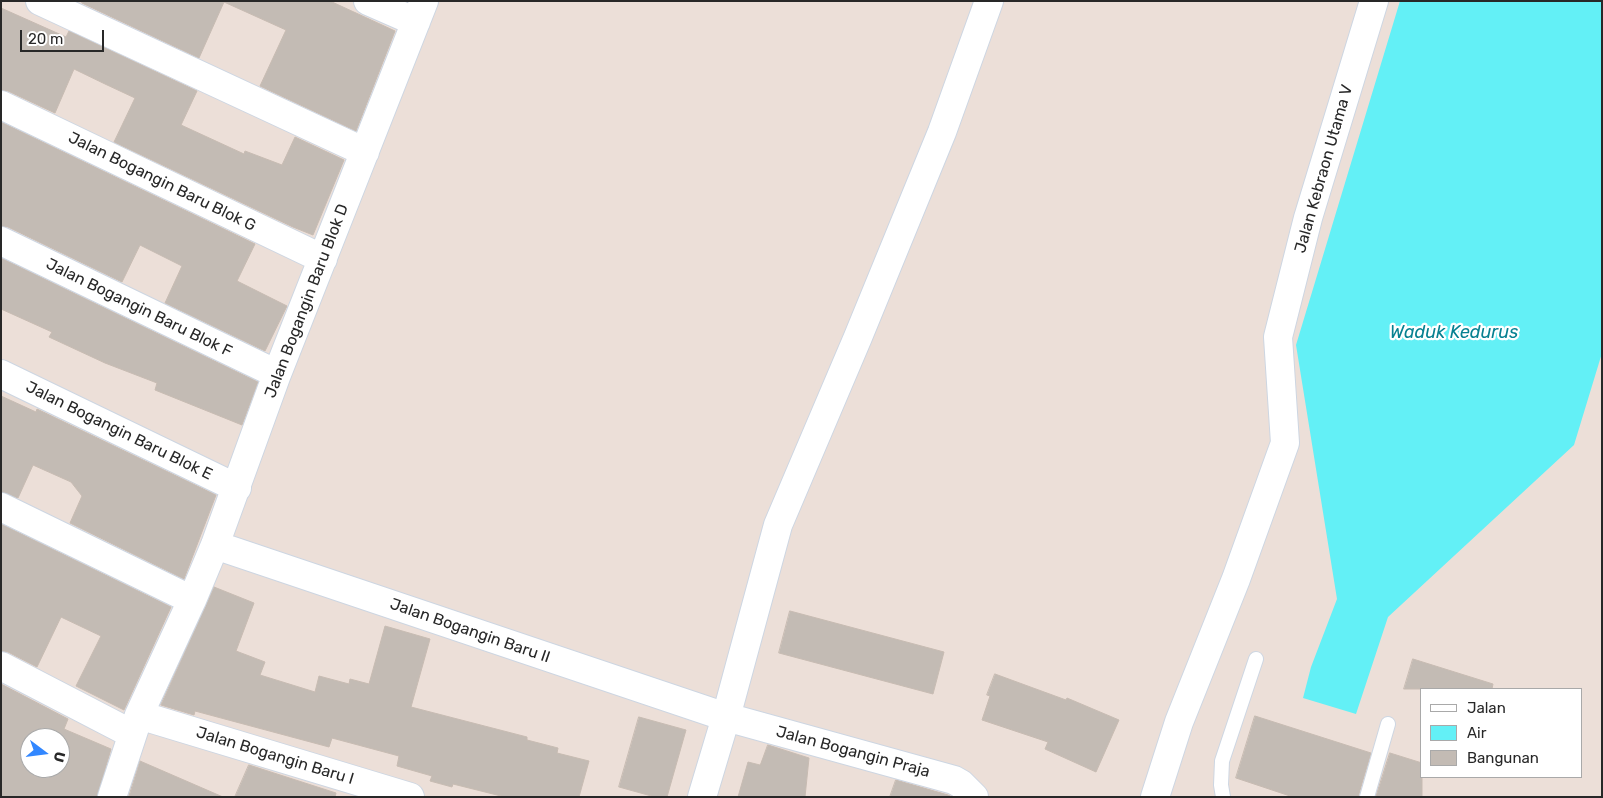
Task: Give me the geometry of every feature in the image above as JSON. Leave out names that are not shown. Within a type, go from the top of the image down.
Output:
[{"type":"street","points":[[40,1],[366,152]]},
{"type":"street","points":[[368,1],[420,12]]},
{"type":"street","points":[[702,797],[726,717],[778,525],[858,337],[938,141],[989,1]]},
{"type":"street","name":"Jalan Kebraon Utama V","points":[[1155,797],[1179,722],[1236,579],[1285,442],[1278,337],[1308,218],[1374,1]]},
{"type":"street","name":"Jalan Bogangin Baru Blok D","points":[[112,797],[136,724],[215,545],[278,374],[420,12]]},
{"type":"street","name":"Jalan Bogangin Baru Blok G","points":[[1,106],[323,259]]},
{"type":"street","name":"Jalan Bogangin Baru Blok F","points":[[1,241],[278,374]]},
{"type":"street","name":"Jalan Bogangin Baru Blok E","points":[[1,374],[236,488]]},
{"type":"street","points":[[1,506],[192,600]]},
{"type":"street","name":"Jalan Bogangin Baru II","points":[[215,545],[726,717]]},
{"type":"street","name":"Jalan Bogangin Baru I","points":[[1,666],[136,724],[410,797]]},
{"type":"street","name":"Jalan Bogangin Praja","points":[[726,717],[954,780],[962,784],[974,797]]},
{"type":"lane","points":[[1223,797],[1221,785],[1222,761],[1256,659]]},
{"type":"lane","points":[[1367,797],[1388,724]]},
{"type":"water","name":"Waduk Kedurus","points":[[1400,1],[1602,1],[1602,353],[1574,445],[1388,617],[1356,714],[1303,698],[1311,667],[1337,599],[1296,345]]},
{"type":"building","points":[[83,1],[330,1],[395,31],[356,131],[260,86],[286,30],[224,2],[199,58],[82,3]]},
{"type":"building","points":[[1,8],[66,37],[69,31],[197,91],[181,125],[244,154],[245,151],[282,165],[295,137],[344,160],[313,235],[114,142],[135,98],[74,69],[55,113],[8,91],[1,90]]},
{"type":"building","points":[[1,122],[255,244],[237,281],[287,306],[265,351],[165,303],[182,266],[140,245],[122,282],[8,227],[1,226]]},
{"type":"building","points":[[1,258],[258,382],[242,425],[155,390],[157,383],[105,363],[49,337],[52,332],[1,309]]},
{"type":"building","points":[[1,396],[36,412],[37,409],[216,495],[184,579],[70,523],[82,496],[71,482],[33,465],[18,498],[1,492]]},
{"type":"building","points":[[1,524],[171,607],[124,710],[76,686],[101,636],[61,617],[37,667],[8,652],[1,651]]},
{"type":"building","points":[[214,587],[254,603],[236,651],[265,662],[260,675],[315,692],[319,676],[349,684],[350,679],[369,684],[385,626],[430,639],[411,707],[527,737],[527,740],[558,748],[557,753],[589,761],[579,797],[505,797],[453,784],[452,787],[430,781],[432,776],[397,766],[399,756],[332,738],[329,747],[195,711],[194,715],[161,705]]},
{"type":"building","points":[[790,611],[944,652],[933,694],[779,653]]},
{"type":"building","points":[[1413,659],[1493,684],[1492,688],[1404,689]]},
{"type":"building","points":[[995,674],[1066,700],[1067,698],[1119,720],[1096,772],[1045,749],[1048,742],[982,720],[990,696],[987,695]]},
{"type":"building","points":[[1,684],[68,719],[64,728],[20,728],[20,778],[70,778],[70,732],[111,749],[97,797],[1,797]]},
{"type":"building","points":[[1255,716],[1371,753],[1358,797],[1293,797],[1236,778]]},
{"type":"building","points":[[639,717],[686,730],[667,797],[655,797],[619,787]]},
{"type":"building","points":[[768,745],[809,758],[805,797],[738,797],[748,762],[760,765]]},
{"type":"building","points":[[1390,753],[1420,762],[1422,797],[1376,797]]},
{"type":"building","points":[[140,761],[223,797],[129,797]]},
{"type":"building","points":[[249,765],[336,793],[335,797],[235,797]]},
{"type":"building","points":[[896,780],[948,795],[952,797],[890,797]]}]
